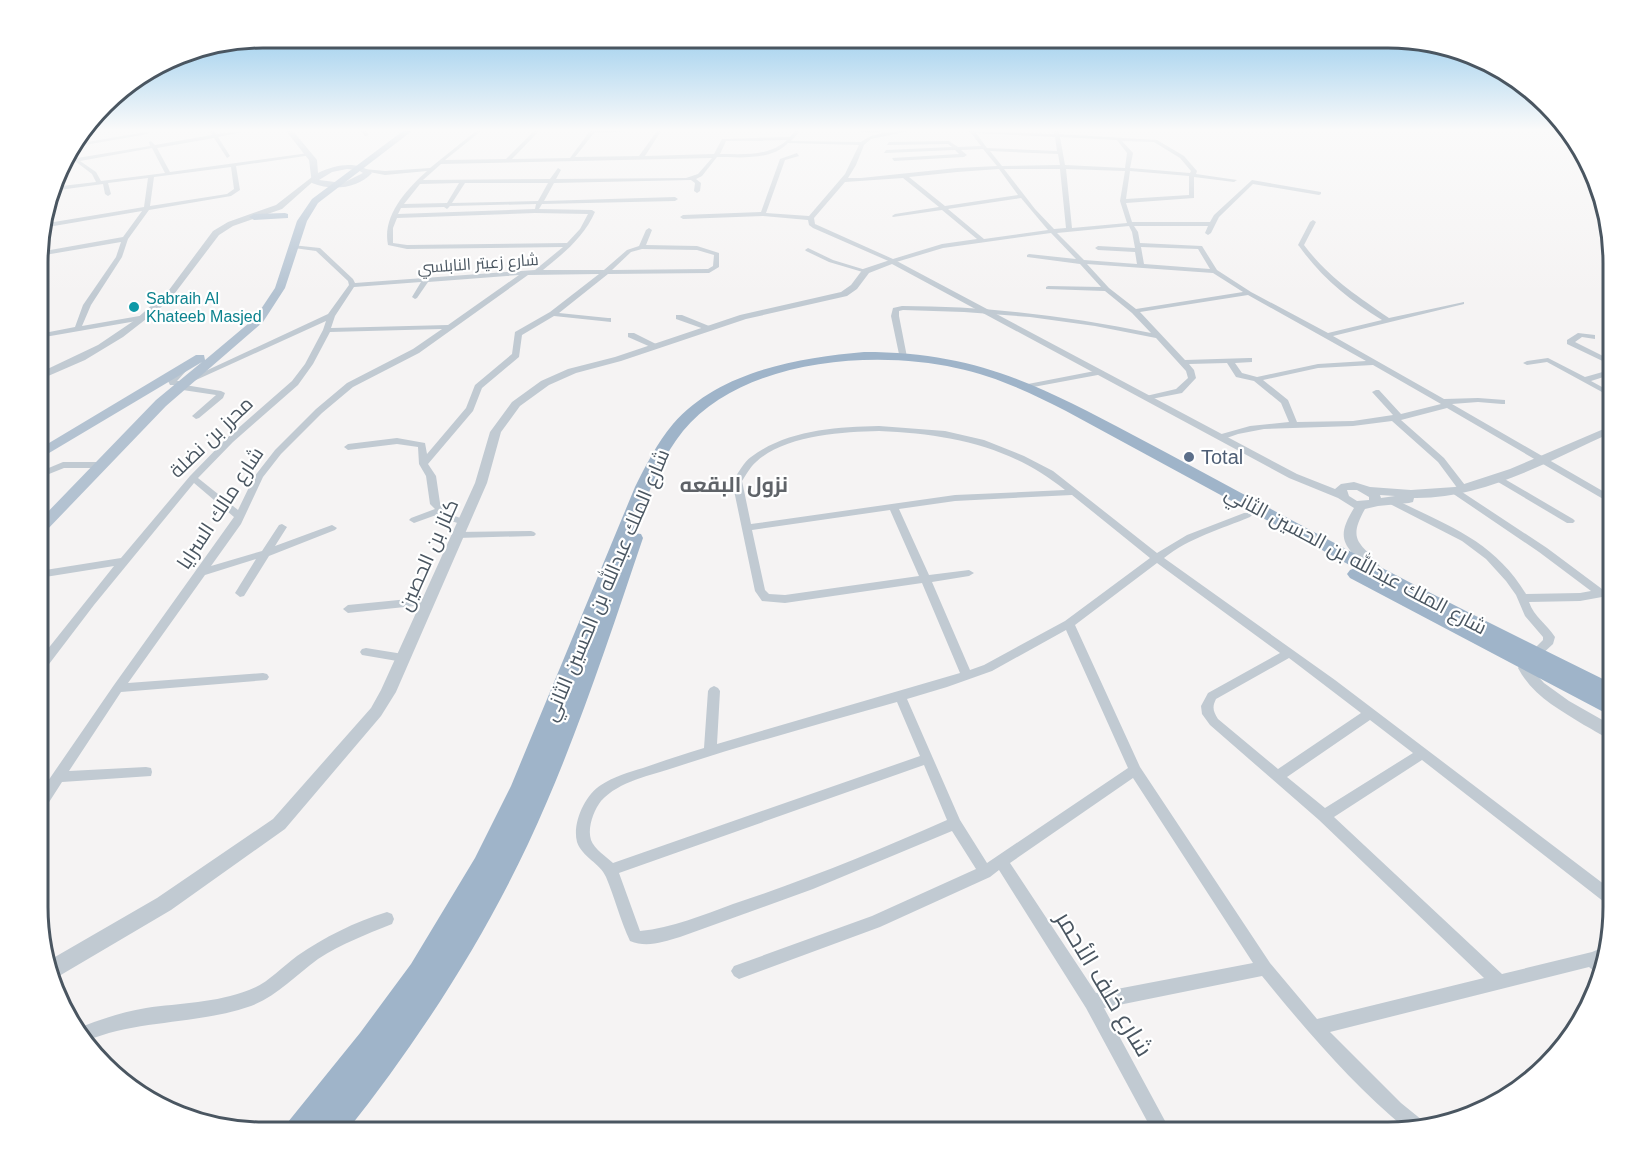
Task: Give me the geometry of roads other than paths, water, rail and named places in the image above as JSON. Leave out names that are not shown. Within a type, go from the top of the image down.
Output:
[{"type":"highway","name":"شارع الملك عبدالله بن الحسين الثاني","points":[[306,1122],[370,1043],[420,973],[483,866],[522,787],[656,458],[670,435],[708,400],[733,386],[765,374],[802,364],[840,358],[903,357],[976,368],[1028,386],[1204,486],[1247,515],[1531,659],[1603,689]]},
{"type":"highway","name":"شارع الملك عبدالله بن الحسين الثاني","points":[[334,1122],[405,1028],[447,966],[524,828],[660,476],[682,437],[716,407],[765,382],[823,367],[880,363],[940,369],[979,377],[1018,392],[1309,536],[1376,571],[1603,703]]},
{"type":"main road","points":[[318,186],[321,191]]},
{"type":"main road","points":[[48,450],[183,369],[229,339],[258,313],[274,281],[290,225],[300,210],[329,186]]},
{"type":"main road","points":[[48,521],[161,403],[249,330],[266,312],[280,288],[305,214],[321,191],[341,186]]},
{"type":"main road","points":[[299,230],[350,186]]},
{"type":"main road","points":[[252,217],[283,210],[286,228]]},
{"type":"main road","points":[[138,398],[154,396],[161,403]]},
{"type":"street","points":[[61,188],[77,186]]},
{"type":"street","points":[[104,186],[108,194]]},
{"type":"street","points":[[78,328],[87,305],[119,257],[125,239],[147,209],[150,186]]},
{"type":"street","points":[[52,224],[232,194],[237,190],[236,186]]},
{"type":"street","points":[[283,210],[307,186]]},
{"type":"street","points":[[416,186],[394,216],[389,238],[390,244],[396,246],[569,244]]},
{"type":"street","points":[[442,213],[461,186]]},
{"type":"street","points":[[535,211],[548,186]]},
{"type":"street","points":[[697,191],[698,186]]},
{"type":"street","points":[[763,214],[773,186]]},
{"type":"street","points":[[840,186],[811,218],[812,225],[815,227],[892,261],[993,313],[1302,480],[1349,497],[1375,502],[1393,502],[1459,490],[1539,460],[1603,432]]},
{"type":"street","points":[[915,186],[982,240]]},
{"type":"street","points":[[1014,186],[1107,290],[1135,311],[1190,370],[1190,382],[1179,391],[1149,398]]},
{"type":"street","points":[[1065,186],[1069,230]]},
{"type":"street","points":[[1126,186],[1124,201],[1127,218],[1139,248],[1141,267]]},
{"type":"street","points":[[1124,201],[1190,198],[1191,186]]},
{"type":"street","points":[[1200,247],[1211,224],[1248,186]]},
{"type":"street","points":[[1274,186],[1319,193]]},
{"type":"street","points":[[283,210],[305,190],[321,191]]},
{"type":"street","points":[[895,216],[1022,196]]},
{"type":"street","points":[[400,206],[675,199]]},
{"type":"street","points":[[394,216],[535,211],[592,212],[583,228],[569,244],[537,272]]},
{"type":"street","points":[[683,217],[763,214],[811,218]]},
{"type":"street","points":[[48,373],[102,348],[145,317],[187,274],[215,233],[231,224],[252,217]]},
{"type":"street","points":[[1313,222],[1301,245],[1314,265],[1364,307],[1386,319]]},
{"type":"street","points":[[892,261],[935,247],[1054,231],[1131,224],[1211,224]]},
{"type":"street","points":[[423,464],[470,409],[478,387],[516,355],[518,334],[552,314],[607,272],[629,251],[642,247],[649,230]]},
{"type":"street","points":[[48,252],[125,239]]},
{"type":"street","points":[[294,246],[318,249],[351,280],[352,285]]},
{"type":"street","name":"شارع زعيتر النابلسي","points":[[352,285],[537,272],[709,271],[717,267],[717,254],[710,250],[642,247]]},
{"type":"street","points":[[1098,248],[1200,247]]},
{"type":"street","points":[[1200,247],[1215,271],[1249,293],[1327,335],[1603,495]]},
{"type":"street","points":[[808,250],[831,261],[866,271]]},
{"type":"street","points":[[1029,256],[1141,267],[1215,271]]},
{"type":"street","name":"كناز بن الحصين","points":[[56,967],[164,904],[279,824],[376,712],[403,658],[481,483],[496,432],[516,404],[536,388],[554,379],[767,310],[844,294],[854,287],[866,271],[892,261]]},
{"type":"street","name":"شارع مالك السرايا","points":[[48,794],[118,688],[239,516],[268,464],[319,411],[350,385],[416,351],[525,274]]},
{"type":"street","points":[[415,297],[426,280]]},
{"type":"street","name":"محرز بن نضلة","points":[[48,658],[193,478],[230,440],[295,383],[309,364],[327,330],[331,316],[352,285]]},
{"type":"street","points":[[1048,288],[1107,290]]},
{"type":"street","points":[[1135,311],[1249,293]]},
{"type":"street","points":[[1327,335],[1386,319],[1462,303]]},
{"type":"street","points":[[903,357],[895,316],[898,308],[993,313],[1104,326],[1157,336]]},
{"type":"street","points":[[552,314],[608,320]]},
{"type":"street","points":[[182,385],[331,316]]},
{"type":"street","points":[[48,334],[145,317]]},
{"type":"street","points":[[678,317],[710,328]]},
{"type":"street","points":[[327,330],[449,327]]},
{"type":"street","points":[[631,334],[656,345]]},
{"type":"street","points":[[1592,337],[1582,335],[1570,340],[1603,358]]},
{"type":"street","points":[[1228,360],[1239,375],[1257,379],[1318,366],[1373,363]]},
{"type":"street","points":[[1184,362],[1249,360]]},
{"type":"street","points":[[1527,363],[1548,360],[1603,390]]},
{"type":"street","points":[[183,369],[172,382],[221,393],[196,416]]},
{"type":"street","points":[[1028,386],[1100,372]]},
{"type":"street","points":[[1585,380],[1603,374]]},
{"type":"street","points":[[1257,379],[1285,402],[1293,423]]},
{"type":"street","points":[[1376,392],[1397,418],[1441,460],[1459,490],[1600,593]]},
{"type":"street","points":[[1221,437],[1250,429],[1293,423],[1337,424],[1397,418],[1445,404],[1478,400],[1502,402]]},
{"type":"street","points":[[969,573],[926,581],[770,599],[762,596],[748,527],[737,488],[741,471],[754,457],[782,442],[822,432],[909,430],[969,438],[1031,462],[1050,473],[1157,558],[1289,653],[1603,892]]},
{"type":"street","points":[[348,447],[409,441],[422,445],[423,464],[431,476],[432,493],[439,511],[460,528],[531,534]]},
{"type":"street","points":[[48,471],[63,465],[103,465]]},
{"type":"street","points":[[1496,477],[1570,521]]},
{"type":"street","points":[[193,478],[220,503],[239,516]]},
{"type":"street","points":[[1349,497],[1367,490],[1422,495]]},
{"type":"street","points":[[1367,490],[1375,496],[1375,502]]},
{"type":"street","points":[[748,527],[956,498],[1074,492]]},
{"type":"street","points":[[1309,536],[1339,544],[1343,541],[1349,497]]},
{"type":"street","points":[[1393,502],[1478,546],[1513,581],[1530,617],[1549,637],[1549,641],[1525,668],[1527,674],[1536,684],[1603,728]]},
{"type":"street","points":[[893,507],[966,676]]},
{"type":"street","points":[[414,520],[439,511]]},
{"type":"street","points":[[954,823],[864,863],[769,899],[645,938],[635,936],[611,870],[589,849],[584,841],[583,830],[586,816],[599,793],[628,778],[710,751],[966,676],[1003,660],[1069,624],[1157,558],[1191,537],[1247,515]]},
{"type":"street","points":[[240,593],[282,527]]},
{"type":"street","points":[[200,573],[266,553],[332,528]]},
{"type":"street","points":[[1346,529],[1352,546],[1376,571]]},
{"type":"street","points":[[48,574],[124,561]]},
{"type":"street","points":[[1523,598],[1580,597],[1603,593]]},
{"type":"street","points":[[348,609],[429,601]]},
{"type":"street","points":[[1069,624],[1135,770],[1265,968],[1314,1028],[1363,1078],[1410,1121]]},
{"type":"street","points":[[366,652],[403,658]]},
{"type":"street","points":[[1289,653],[1212,696],[1207,706],[1208,714],[1214,722],[1324,816],[1500,983]]},
{"type":"street","points":[[118,688],[263,677]]},
{"type":"street","points":[[710,751],[714,691]]},
{"type":"street","points":[[900,696],[954,823],[985,872]]},
{"type":"street","points":[[1277,777],[1369,714]]},
{"type":"street","points":[[1324,816],[1421,754]]},
{"type":"street","points":[[611,870],[926,759]]},
{"type":"street","points":[[739,971],[875,922],[985,872],[1135,770]]},
{"type":"street","points":[[60,777],[146,772]]},
{"type":"street","name":"شارع خلف الأحمر","points":[[1002,862],[1092,1002],[1157,1122]]},
{"type":"street","points":[[88,1032],[111,1021],[210,1007],[250,998],[268,988],[338,938],[387,919]]},
{"type":"street","points":[[1314,1028],[1596,961]]},
{"type":"street","points":[[1092,1002],[1265,968]]},
{"type":"place","name":"Sabraih Al Khateeb Masjed","points":[[134,307]]},
{"type":"place","name":"Total","points":[[1189,457]]},
{"type":"district","name":"نزول البقعه","points":[[734,485]]}]
